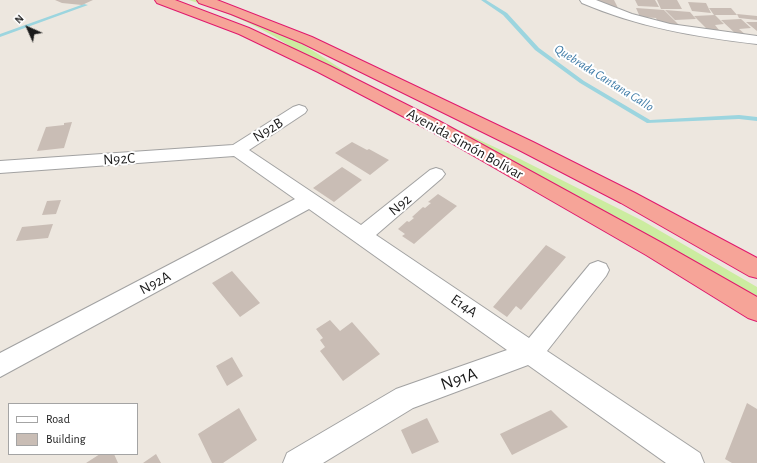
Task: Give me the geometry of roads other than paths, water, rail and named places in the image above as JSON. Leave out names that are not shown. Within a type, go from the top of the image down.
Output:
[{"type":"highway","name":"Avenida Simón Bolívar","points":[[162,0],[244,31],[324,69],[433,125],[654,249],[757,310]]},
{"type":"highway","name":"Avenida Simón Bolívar","points":[[204,0],[236,11],[307,40],[519,142],[628,198],[757,269]]},
{"type":"street","points":[[586,0],[662,27],[693,33],[757,40]]},
{"type":"street","name":"N92B","points":[[237,150],[300,110]]},
{"type":"street","name":"N92C","points":[[0,167],[237,150]]},
{"type":"street","name":"E14A","points":[[237,150],[363,235],[531,354],[690,463]]},
{"type":"street","name":"N92","points":[[363,235],[436,174]]},
{"type":"street","name":"N92A","points":[[0,366],[310,200]]},
{"type":"street","points":[[531,354],[598,270]]},
{"type":"street","name":"N91A","points":[[297,463],[405,398],[531,354]]},
{"type":"waterway","name":"Quebrada Cantana Gallo","points":[[483,0],[505,14],[537,49],[582,82],[649,122],[739,117],[757,119]]},
{"type":"waterway","name":"Quebrada Cantana Gallo","points":[[0,36],[86,5]]}]
